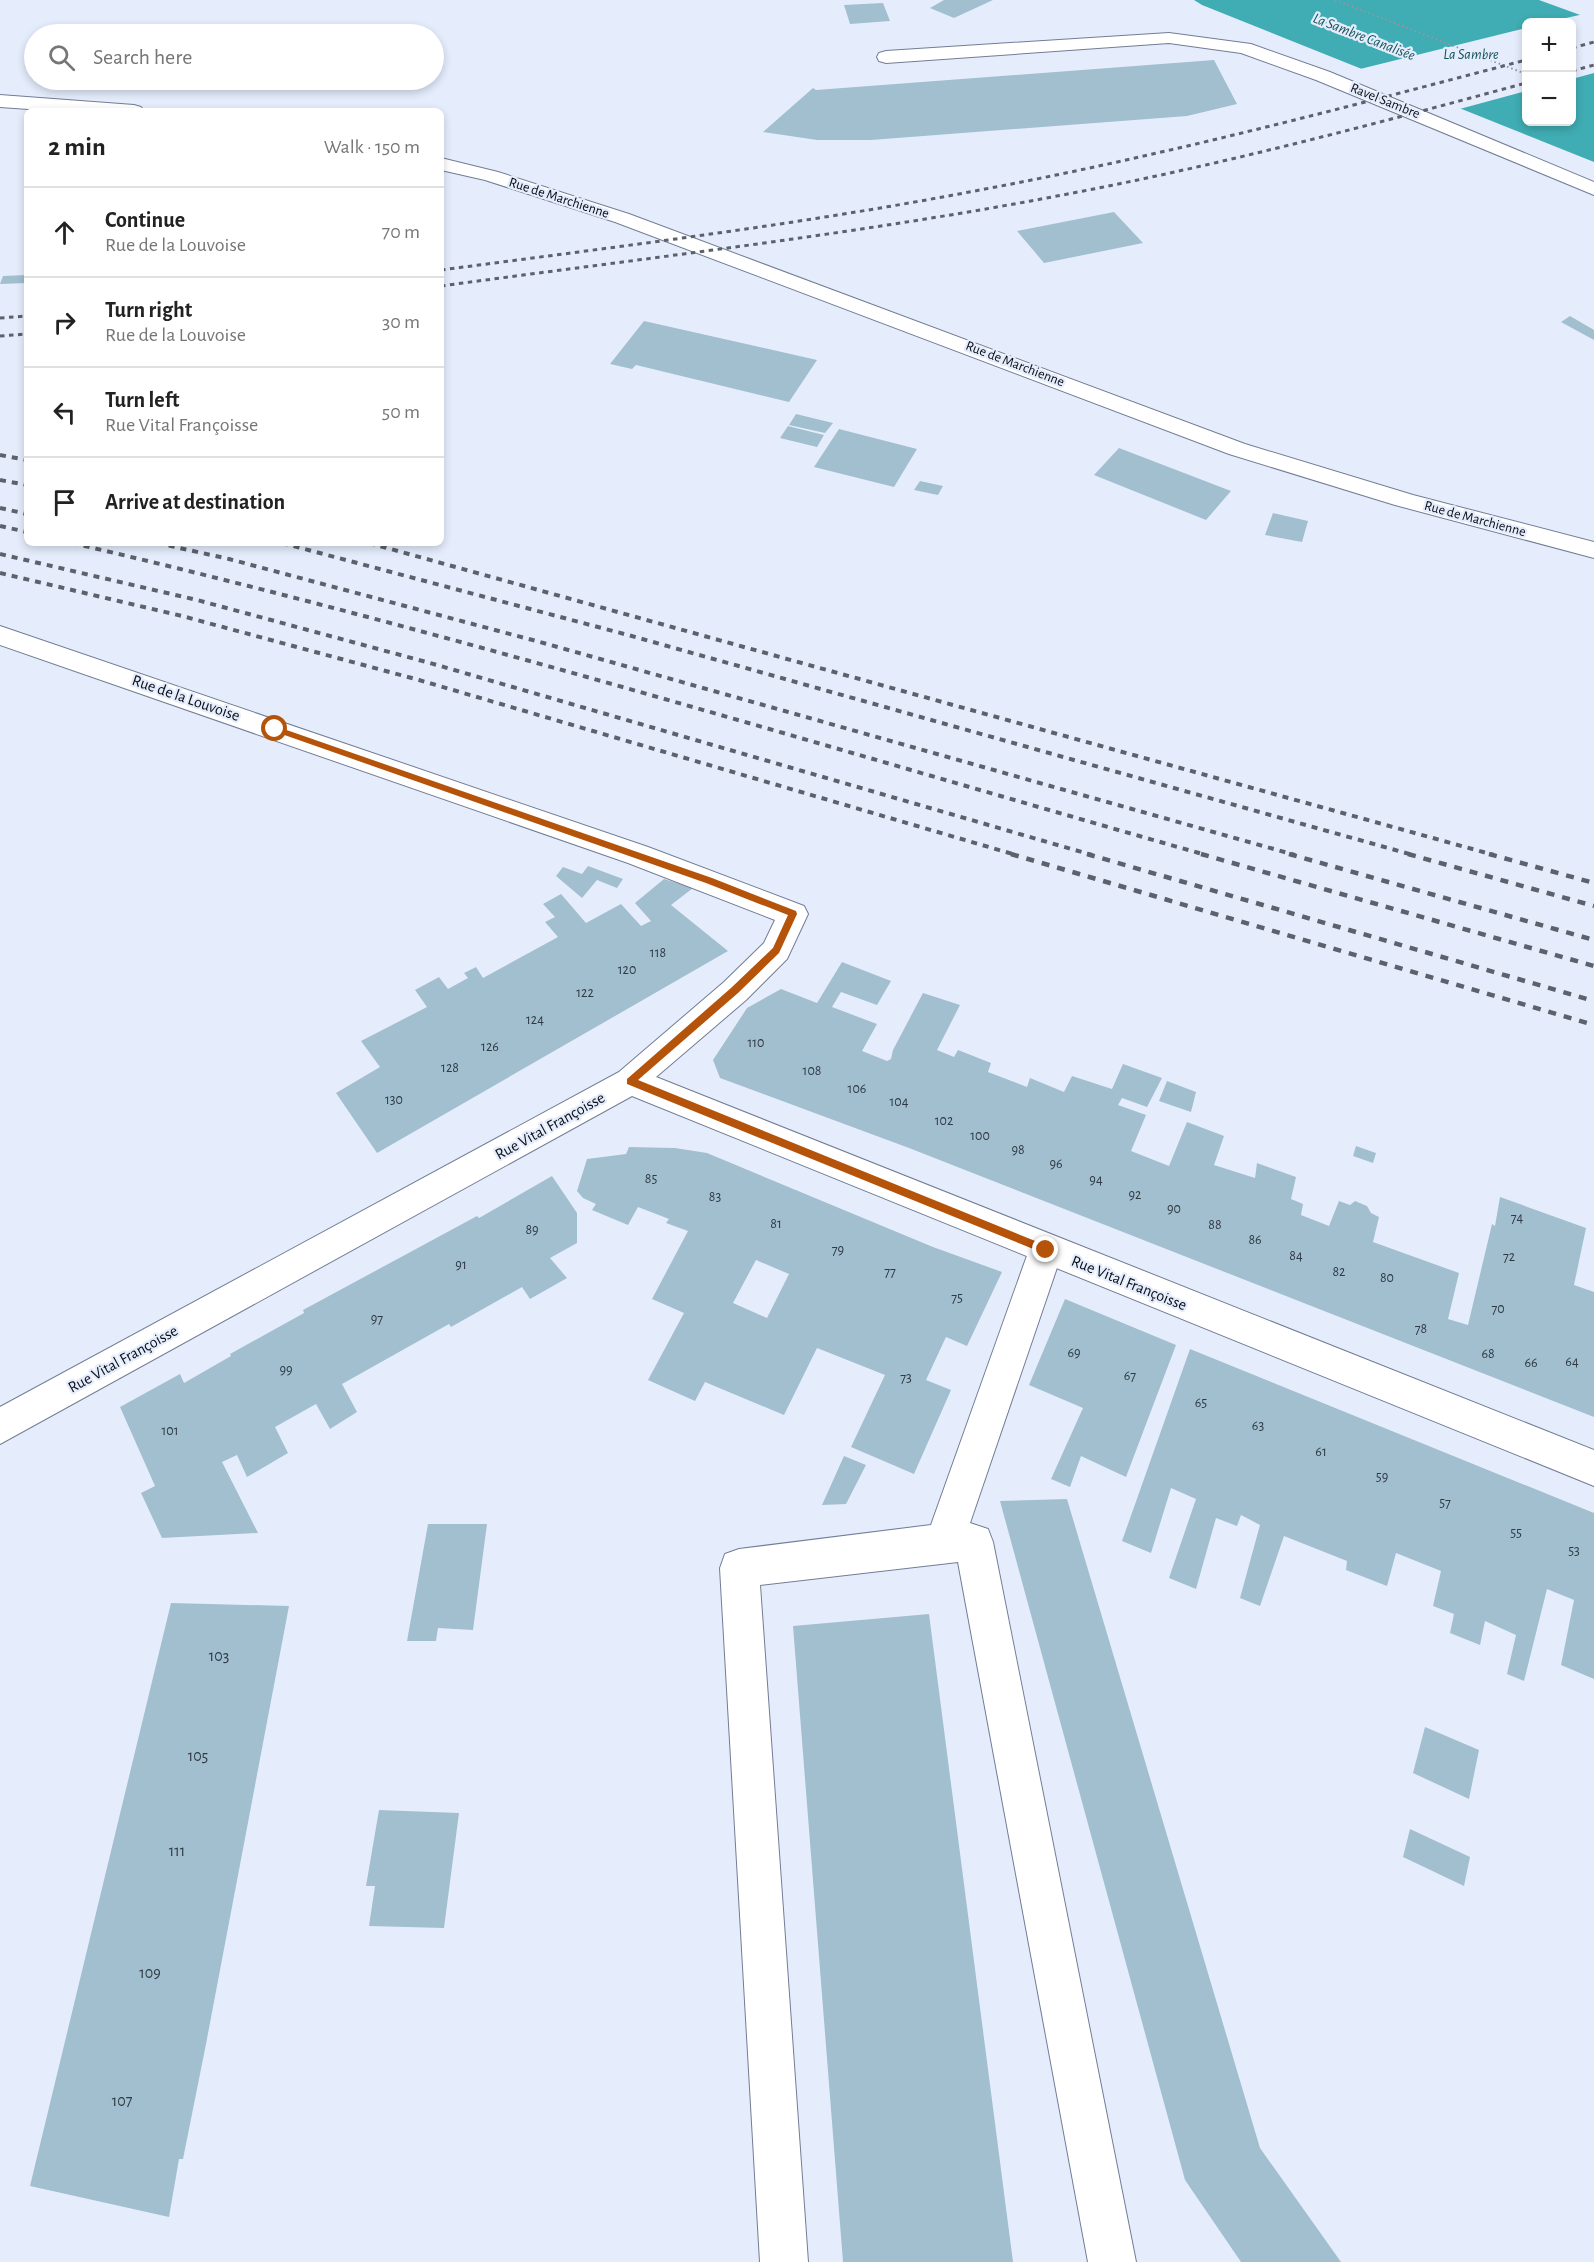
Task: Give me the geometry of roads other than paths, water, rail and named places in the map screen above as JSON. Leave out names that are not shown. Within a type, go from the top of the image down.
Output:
[{"type":"street","name":"Ravel Sambre","points":[[886,57],[1169,38],[1244,48],[1323,76],[1594,189]]},
{"type":"street","points":[[0,101],[94,108]]},
{"type":"street","name":"Rue de Marchienne","points":[[444,165],[491,176],[622,218],[1238,449],[1404,500],[1594,550]]},
{"type":"street","name":"Rue de la Louvoise","points":[[0,634],[638,855],[793,914],[776,951],[735,991],[630,1082]]},
{"type":"street","name":"Rue Vital Françoisse","points":[[0,1426],[630,1082],[1594,1468]]},
{"type":"street","points":[[944,1543],[1046,1250]]},
{"type":"street","points":[[784,2262],[739,1568],[944,1543],[974,1542],[1112,2262]]},
{"type":"water","name":"La Sambre","points":[[1194,0],[1539,0],[1594,20],[1594,162]]},
{"type":"railway","points":[[1576,47],[1594,42]]},
{"type":"railway","points":[[444,270],[782,224],[917,202],[1053,176],[1324,113],[1522,61]]},
{"type":"railway","points":[[1576,70],[1594,65]]},
{"type":"railway","points":[[444,286],[840,232],[999,207],[1135,181],[1247,155],[1522,84]]},
{"type":"railway","points":[[0,318],[24,316]]},
{"type":"railway","points":[[0,336],[24,334]]},
{"type":"railway","points":[[0,455],[24,459]]},
{"type":"railway","points":[[0,480],[24,484]]},
{"type":"railway","points":[[0,508],[24,513]]},
{"type":"railway","points":[[0,526],[24,531]]},
{"type":"railway","points":[[84,546],[357,614],[499,653],[1206,855]]},
{"type":"railway","points":[[170,546],[229,559],[540,642],[1295,855]]},
{"type":"railway","points":[[293,546],[628,635],[1413,855]]},
{"type":"railway","points":[[380,546],[1494,855]]},
{"type":"railway","points":[[0,554],[197,600],[430,663],[1092,855]]},
{"type":"railway","points":[[0,573],[182,616],[419,680],[1016,855]]},
{"type":"railway","points":[[1011,854],[1594,1025]]},
{"type":"railway","points":[[1087,854],[1594,1001]]},
{"type":"railway","points":[[1201,854],[1594,966]]},
{"type":"railway","points":[[1289,854],[1594,940]]},
{"type":"railway","points":[[1408,854],[1594,906]]},
{"type":"railway","points":[[1489,854],[1594,883]]},
{"type":"water label","name":"La Sambre Canalisée","points":[[1364,37]]}]
